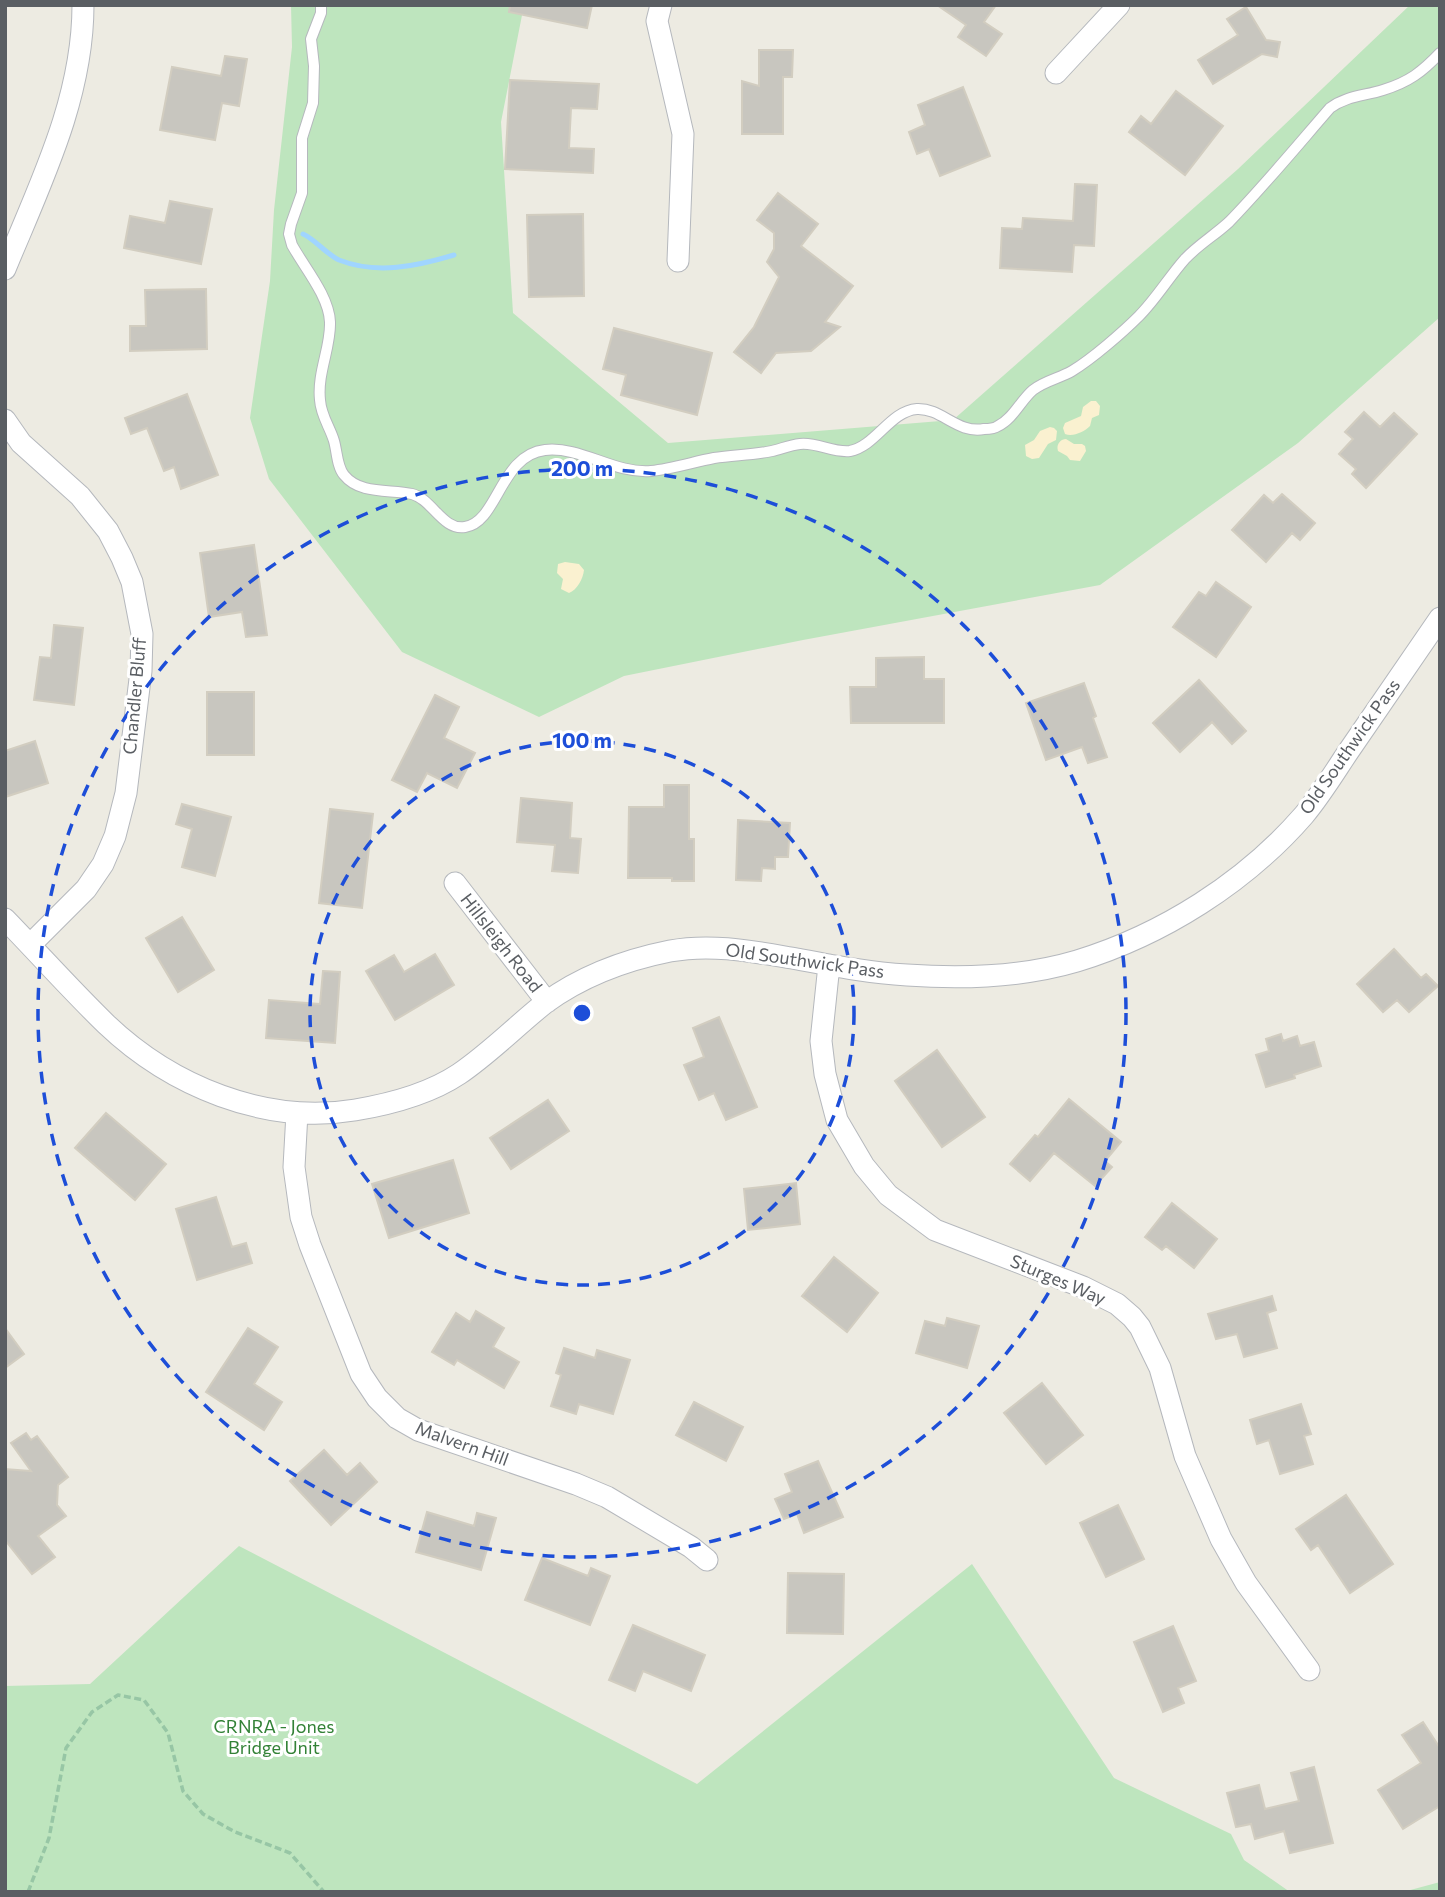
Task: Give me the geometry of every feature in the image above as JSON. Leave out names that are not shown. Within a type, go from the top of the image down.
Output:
[{"type":"street","points":[[5,269],[67,112],[78,61],[83,5]]},
{"type":"street","points":[[661,5],[657,21],[683,134],[678,261]]},
{"type":"street","points":[[1056,73],[1119,5]]},
{"type":"street","name":"Chandler Bluff","points":[[5,420],[21,443],[80,496],[108,531],[132,582],[142,634],[141,671],[126,793],[115,836],[103,864],[86,889],[30,945]]},
{"type":"street","name":"Old Southwick Pass","points":[[5,919],[108,1026],[159,1065],[192,1084],[228,1098],[264,1108],[297,1113],[339,1113],[382,1106],[422,1093],[458,1075],[548,1002],[575,984],[643,956],[702,947],[747,950],[829,965],[926,976],[989,975],[1074,962],[1122,945],[1163,926],[1205,901],[1258,861],[1305,814],[1440,618]]},
{"type":"street","name":"Hillsleigh Road","points":[[455,883],[548,1002]]},
{"type":"street","name":"Sturges Way","points":[[829,965],[821,1041],[825,1074],[837,1120],[864,1166],[888,1195],[935,1230],[1083,1287],[1117,1304],[1132,1317],[1140,1327],[1160,1368],[1185,1456],[1221,1539],[1246,1583],[1309,1670]]},
{"type":"street","name":"Malvern Hill","points":[[297,1113],[294,1167],[301,1217],[361,1374],[377,1398],[397,1418],[418,1430],[607,1497],[691,1547],[707,1560]]},
{"type":"lane","points":[[321,5],[312,39],[313,103],[302,138],[302,193],[289,234],[292,245],[326,301],[330,322],[321,374],[322,413],[334,438],[342,474],[353,483],[366,488],[416,495],[428,501],[439,515],[458,527],[475,524],[484,516],[503,481],[513,469],[539,450],[555,449],[621,467],[650,471],[804,443],[835,450],[853,450],[908,411],[920,409],[972,431],[998,426],[1035,389],[1072,372],[1140,315],[1186,258],[1225,226],[1330,108],[1341,100],[1381,91],[1415,77],[1440,53]]},
{"type":"path","points":[[27,1892],[48,1838],[66,1748],[92,1712],[118,1695],[145,1700],[168,1733],[183,1791],[203,1814],[235,1832],[290,1853],[324,1892]]},
{"type":"green space","points":[[291,5],[524,5],[501,122],[513,313],[668,443],[953,420],[1238,169],[1410,5],[1440,5],[1440,317],[1298,443],[1100,585],[624,676],[539,717],[402,652],[269,479],[250,418],[270,281],[274,210],[292,47]]},
{"type":"green space","name":"CRNRA - Jones Bridge Unit","points":[[239,1546],[697,1784],[972,1564],[1114,1778],[1231,1834],[1244,1860],[1290,1892],[5,1892],[5,1686],[90,1684]]},
{"type":"green space","points":[[1440,1882],[1440,1892],[1403,1892]]},
{"type":"sand","points":[[1096,401],[1100,406],[1099,415],[1092,418],[1090,426],[1082,432],[1065,434],[1065,423],[1081,416],[1083,407]]},
{"type":"sand","points":[[1050,427],[1057,431],[1056,440],[1048,444],[1039,458],[1026,456],[1025,445],[1034,440],[1040,431]]},
{"type":"sand","points":[[1066,439],[1085,446],[1086,451],[1080,461],[1070,460],[1058,451],[1059,443]]},
{"type":"sand","points":[[558,564],[579,564],[584,570],[579,584],[569,593],[561,589],[563,579],[557,573]]},
{"type":"building","points":[[510,5],[592,5],[587,28],[509,12]]},
{"type":"building","points":[[937,5],[996,5],[984,22],[1002,34],[986,56],[958,37],[966,25]]},
{"type":"building","points":[[1246,7],[1266,40],[1280,42],[1277,57],[1262,54],[1213,84],[1198,60],[1238,35],[1227,19]]},
{"type":"building","points":[[759,50],[793,50],[792,77],[783,77],[783,134],[742,134],[742,81],[759,86]]},
{"type":"building","points":[[225,56],[247,59],[239,106],[222,103],[215,140],[160,130],[172,67],[221,76]]},
{"type":"building","points":[[510,80],[599,84],[597,109],[571,108],[569,148],[594,149],[593,173],[505,169]]},
{"type":"building","points":[[963,87],[990,156],[940,176],[929,149],[917,154],[909,132],[925,125],[918,105]]},
{"type":"building","points":[[1176,91],[1223,126],[1185,175],[1129,132],[1141,116],[1151,124]]},
{"type":"building","points":[[1075,184],[1097,185],[1094,246],[1074,245],[1072,272],[1000,268],[1002,228],[1022,229],[1023,218],[1073,221]]},
{"type":"building","points":[[778,193],[818,224],[801,246],[853,286],[825,322],[840,327],[811,351],[776,353],[761,373],[734,352],[754,327],[779,277],[767,262],[774,249],[774,233],[757,220]]},
{"type":"building","points":[[170,201],[212,209],[201,264],[124,248],[130,216],[165,223]]},
{"type":"building","points":[[583,214],[584,296],[529,297],[527,215]]},
{"type":"building","points":[[206,289],[207,349],[130,351],[130,326],[146,326],[145,290]]},
{"type":"building","points":[[614,328],[712,353],[697,415],[621,395],[626,375],[603,369]]},
{"type":"building","points":[[187,394],[218,475],[181,489],[174,467],[164,471],[147,428],[131,434],[125,418]]},
{"type":"building","points":[[1364,412],[1380,427],[1394,413],[1417,434],[1366,488],[1352,474],[1356,469],[1339,454],[1353,439],[1345,432]]},
{"type":"building","points":[[1282,494],[1315,523],[1300,540],[1292,533],[1266,562],[1232,530],[1264,495],[1273,503]]},
{"type":"building","points":[[254,545],[267,635],[246,637],[242,612],[209,617],[200,553]]},
{"type":"building","points":[[1216,582],[1251,607],[1216,657],[1173,627],[1199,592],[1206,596]]},
{"type":"building","points":[[54,625],[83,628],[74,705],[34,700],[40,657],[51,658]]},
{"type":"building","points":[[924,657],[924,679],[944,679],[944,723],[851,723],[850,687],[876,687],[876,658]]},
{"type":"building","points":[[1199,680],[1246,731],[1232,744],[1212,722],[1180,752],[1153,723]]},
{"type":"building","points":[[1084,683],[1107,757],[1088,763],[1082,747],[1046,760],[1026,703]]},
{"type":"building","points":[[207,692],[254,692],[254,755],[207,755]]},
{"type":"building","points":[[435,695],[459,707],[444,738],[475,753],[457,788],[427,773],[417,792],[392,780]]},
{"type":"building","points":[[35,741],[48,783],[5,797],[5,751]]},
{"type":"building","points":[[664,785],[689,785],[689,839],[694,839],[694,881],[628,878],[629,807],[664,807]]},
{"type":"building","points":[[521,798],[572,803],[570,838],[581,839],[578,873],[552,871],[555,845],[517,842]]},
{"type":"building","points":[[182,804],[231,817],[215,876],[182,867],[192,829],[176,824]]},
{"type":"building","points":[[330,809],[373,814],[362,908],[319,903]]},
{"type":"building","points":[[738,820],[790,823],[788,857],[775,857],[775,869],[762,868],[761,881],[736,880]]},
{"type":"building","points":[[182,917],[214,970],[178,992],[146,938]]},
{"type":"building","points":[[1394,949],[1421,978],[1426,974],[1438,986],[1409,1012],[1397,1000],[1383,1012],[1357,984]]},
{"type":"building","points":[[435,954],[454,985],[395,1020],[366,971],[394,955],[404,972]]},
{"type":"building","points":[[323,971],[340,972],[335,1043],[266,1038],[269,1000],[320,1004]]},
{"type":"building","points":[[719,1017],[757,1107],[726,1120],[714,1093],[699,1100],[684,1065],[704,1057],[693,1028]]},
{"type":"building","points":[[1281,1034],[1283,1041],[1297,1036],[1300,1046],[1314,1042],[1321,1066],[1266,1087],[1256,1055],[1269,1051],[1266,1039]]},
{"type":"building","points":[[937,1050],[985,1117],[942,1147],[895,1081]]},
{"type":"building","points":[[1069,1099],[1121,1142],[1105,1161],[1112,1167],[1095,1186],[1054,1153],[1030,1181],[1010,1164],[1035,1135],[1038,1137]]},
{"type":"building","points":[[548,1100],[569,1131],[511,1169],[490,1138]]},
{"type":"building","points":[[106,1113],[166,1164],[135,1200],[75,1148]]},
{"type":"building","points":[[453,1160],[469,1213],[389,1238],[372,1184]]},
{"type":"building","points":[[796,1183],[800,1224],[748,1230],[744,1189]]},
{"type":"building","points":[[216,1197],[232,1247],[246,1243],[252,1263],[197,1280],[176,1209]]},
{"type":"building","points":[[1172,1203],[1217,1239],[1194,1268],[1166,1246],[1162,1250],[1145,1237]]},
{"type":"building","points":[[834,1257],[878,1293],[847,1332],[802,1296]]},
{"type":"building","points":[[1272,1296],[1276,1310],[1267,1313],[1277,1348],[1244,1357],[1237,1334],[1216,1339],[1208,1314]]},
{"type":"building","points":[[476,1311],[504,1328],[493,1347],[519,1362],[504,1388],[457,1360],[454,1365],[432,1352],[456,1313],[470,1322]]},
{"type":"building","points":[[947,1318],[979,1326],[967,1368],[916,1353],[925,1321],[945,1326]]},
{"type":"building","points":[[5,1328],[24,1354],[5,1368]]},
{"type":"building","points":[[248,1328],[278,1347],[254,1384],[282,1402],[264,1430],[206,1392]]},
{"type":"building","points":[[564,1348],[595,1358],[597,1350],[630,1360],[613,1414],[579,1404],[576,1414],[551,1406],[561,1375],[556,1373]]},
{"type":"building","points":[[1042,1383],[1083,1435],[1046,1464],[1004,1413]]},
{"type":"building","points":[[694,1402],[743,1427],[726,1461],[676,1435]]},
{"type":"building","points":[[1301,1404],[1311,1434],[1304,1436],[1313,1464],[1280,1474],[1269,1440],[1257,1444],[1250,1420]]},
{"type":"building","points":[[26,1433],[31,1440],[37,1436],[68,1477],[58,1485],[57,1505],[66,1516],[38,1536],[55,1557],[32,1574],[5,1540],[5,1469],[31,1471],[11,1443]]},
{"type":"building","points":[[324,1450],[347,1475],[360,1463],[377,1482],[331,1525],[290,1481]]},
{"type":"building","points":[[818,1461],[843,1517],[804,1533],[797,1514],[784,1519],[775,1499],[792,1492],[785,1474]]},
{"type":"building","points":[[1346,1495],[1393,1564],[1350,1593],[1318,1545],[1311,1550],[1296,1529]]},
{"type":"building","points":[[1118,1505],[1144,1559],[1106,1577],[1080,1523]]},
{"type":"building","points":[[427,1512],[474,1526],[477,1513],[496,1518],[481,1570],[416,1552]]},
{"type":"building","points":[[542,1558],[588,1576],[591,1568],[610,1576],[590,1625],[525,1600]]},
{"type":"building","points":[[788,1573],[844,1574],[843,1634],[787,1633]]},
{"type":"building","points":[[633,1625],[705,1655],[691,1691],[643,1671],[635,1691],[609,1680]]},
{"type":"building","points":[[1173,1626],[1196,1681],[1178,1688],[1184,1703],[1163,1712],[1134,1642]]},
{"type":"building","points":[[1423,1722],[1440,1748],[1440,1806],[1403,1829],[1378,1790],[1421,1763],[1402,1735]]},
{"type":"building","points":[[1314,1767],[1333,1843],[1290,1853],[1284,1831],[1255,1839],[1251,1824],[1236,1827],[1227,1793],[1259,1785],[1265,1809],[1299,1801],[1291,1773]]},
{"type":"waterway","points":[[303,234],[339,260],[353,265],[397,267],[454,255]]}]
